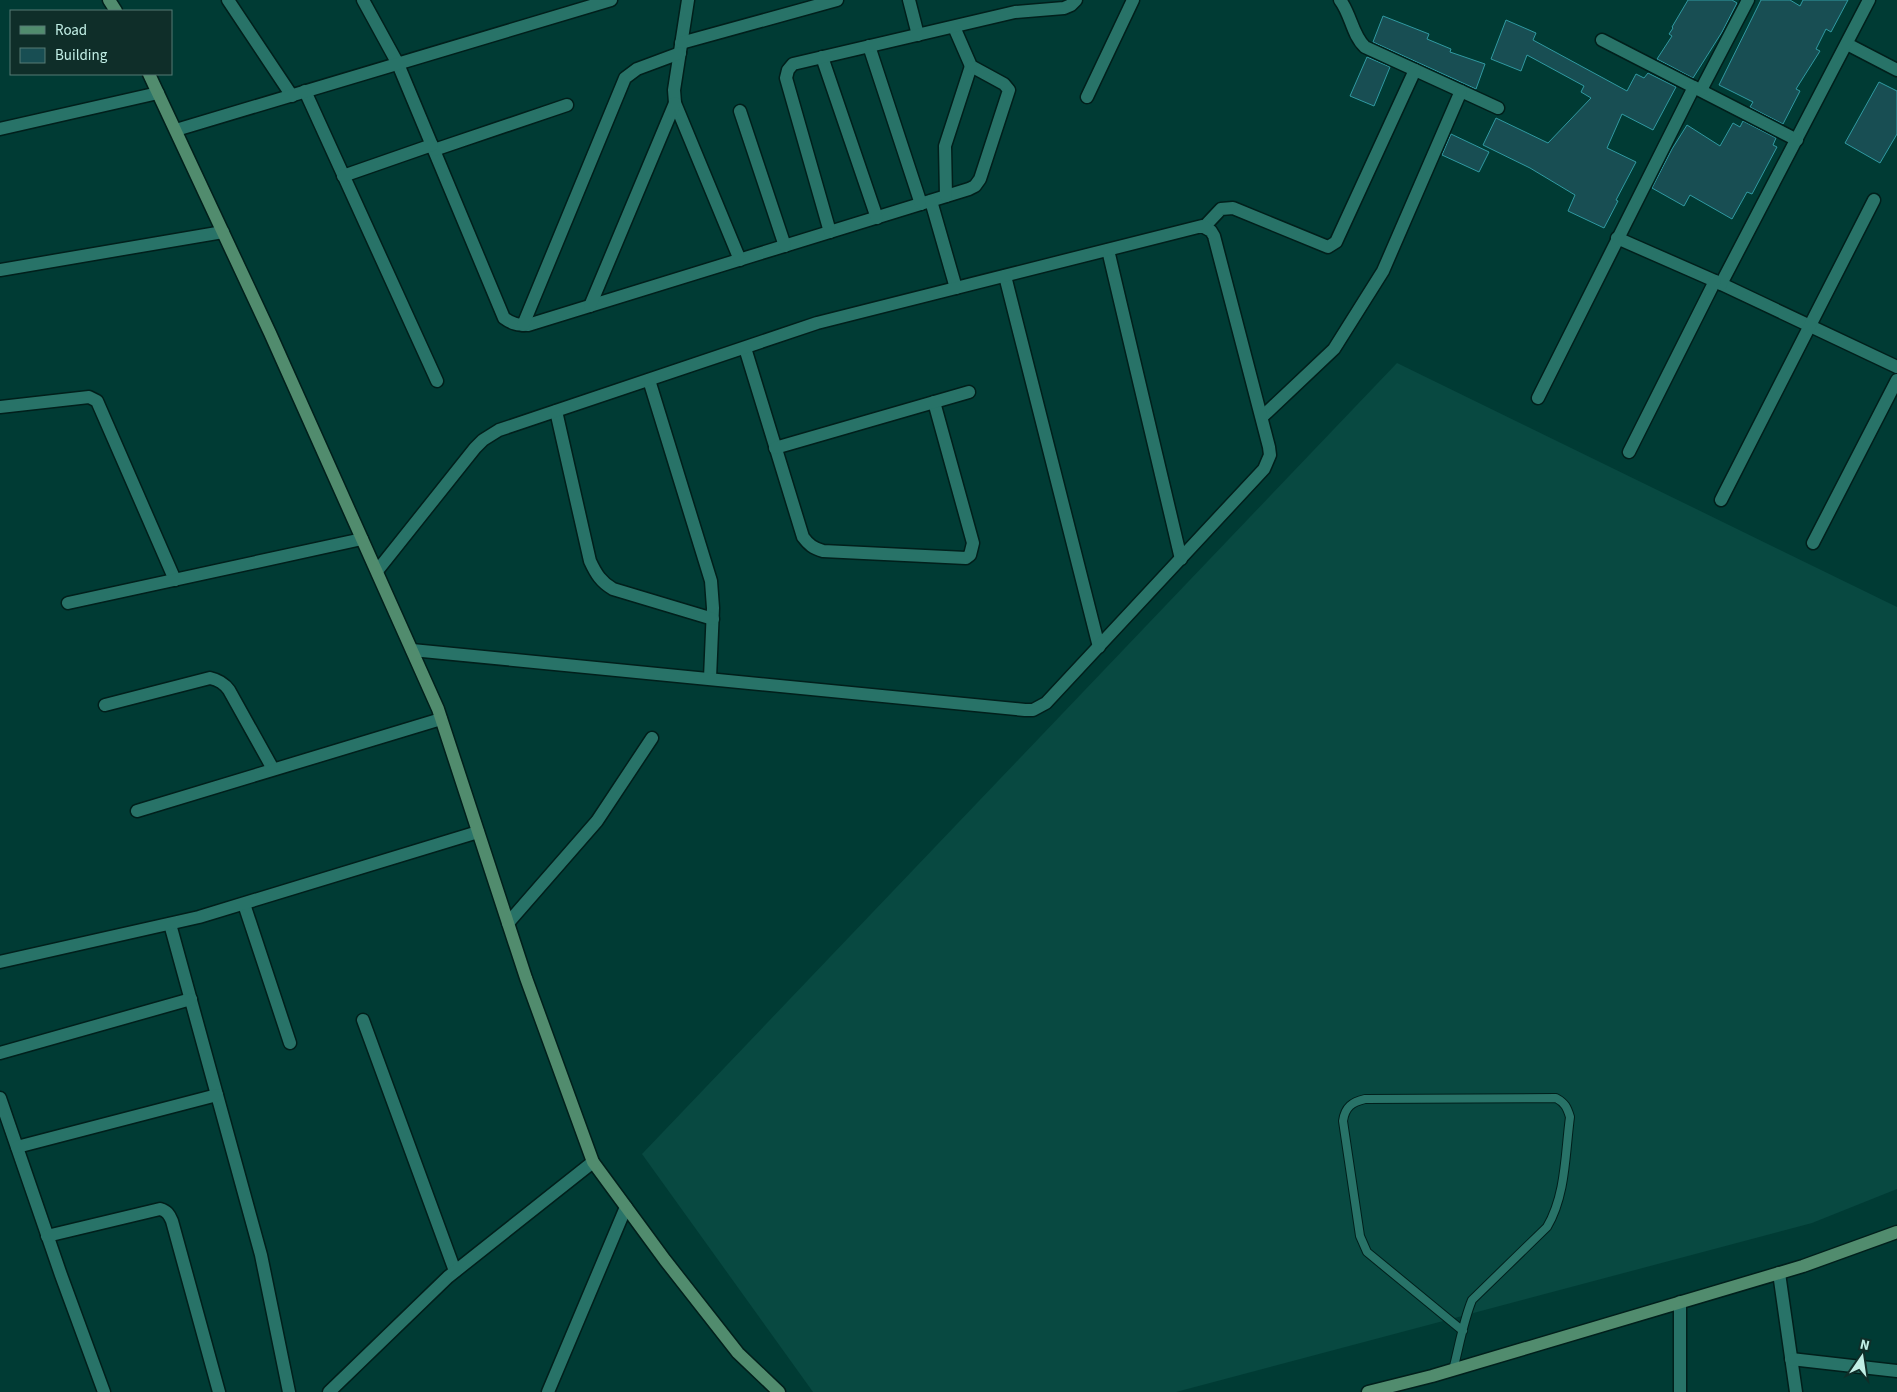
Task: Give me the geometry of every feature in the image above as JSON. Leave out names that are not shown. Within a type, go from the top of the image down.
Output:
[{"type":"street","points":[[228,0],[292,96]]},
{"type":"street","points":[[363,0],[398,64],[504,318],[511,323],[524,325],[969,189],[980,179],[1009,94],[1007,86],[971,66],[954,27]]},
{"type":"street","points":[[176,130],[610,0]]},
{"type":"street","points":[[688,0],[674,90],[675,103],[740,260]]},
{"type":"street","points":[[524,325],[625,78],[637,69],[681,48],[837,0]]},
{"type":"street","points":[[910,0],[918,35]]},
{"type":"street","points":[[830,232],[786,78],[788,70],[793,64],[1025,10],[1064,8],[1076,0]]},
{"type":"street","points":[[1087,98],[1133,0]]},
{"type":"street","points":[[1340,0],[1344,5],[1359,41],[1364,47],[1498,108]]},
{"type":"street","points":[[1538,398],[1617,238],[1697,89],[1748,0]]},
{"type":"street","points":[[1629,452],[1718,282],[1797,140],[1869,0]]},
{"type":"street","points":[[1602,40],[1797,140]]},
{"type":"street","points":[[1847,44],[1897,70]]},
{"type":"street","points":[[869,46],[956,288]]},
{"type":"street","points":[[822,57],[877,218]]},
{"type":"street","points":[[946,196],[945,146],[971,66]]},
{"type":"street","points":[[377,571],[483,440],[499,430],[818,323],[1205,226],[1226,207],[1233,208],[1328,247],[1332,246],[1336,242],[1415,70]]},
{"type":"street","points":[[149,75],[377,571],[442,719],[526,978],[594,1162],[665,1260],[738,1353],[776,1391]]},
{"type":"street","points":[[305,91],[437,381]]},
{"type":"street","points":[[1262,417],[1334,349],[1343,337],[1383,271],[1461,91]]},
{"type":"street","points":[[0,129],[158,93]]},
{"type":"street","points":[[590,306],[675,103]]},
{"type":"street","points":[[343,176],[567,105]]},
{"type":"street","points":[[740,111],[785,246]]},
{"type":"street","points":[[1721,500],[1874,200]]},
{"type":"street","points":[[412,650],[1033,710],[1046,703],[1268,463],[1270,447],[1214,236],[1205,226]]},
{"type":"street","points":[[0,270],[223,232]]},
{"type":"street","points":[[1617,238],[1718,282],[1897,367]]},
{"type":"street","points":[[1108,250],[1181,558]]},
{"type":"street","points":[[1005,276],[1099,646]]},
{"type":"street","points":[[745,348],[803,537],[808,545],[815,549],[823,551],[966,558],[970,555],[973,543],[934,402]]},
{"type":"street","points":[[649,380],[710,581],[713,619],[710,678]]},
{"type":"street","points":[[1813,543],[1897,380]]},
{"type":"street","points":[[776,448],[969,392]]},
{"type":"street","points":[[0,407],[88,397],[97,401],[175,580]]},
{"type":"street","points":[[556,411],[590,561],[603,583],[613,589],[713,619]]},
{"type":"street","points":[[68,603],[362,539]]},
{"type":"street","points":[[105,705],[210,678],[216,679],[229,690],[273,770]]},
{"type":"street","points":[[137,811],[442,719]]},
{"type":"street","points":[[508,923],[597,821],[652,738]]},
{"type":"street","points":[[0,962],[198,918],[478,832]]},
{"type":"street","points":[[244,904],[290,1043]]},
{"type":"street","points":[[170,924],[261,1255],[289,1392]]},
{"type":"street","points":[[0,1053],[191,999]]},
{"type":"street","points":[[363,1020],[455,1271]]},
{"type":"street","points":[[17,1148],[217,1095]]},
{"type":"street","points":[[0,1098],[47,1236],[104,1392]]},
{"type":"street","points":[[329,1392],[455,1271],[594,1162]]},
{"type":"street","points":[[548,1392],[626,1207]]},
{"type":"street","points":[[47,1236],[160,1209],[170,1215],[219,1392]]},
{"type":"street","points":[[1368,1392],[1453,1370],[1779,1273],[1897,1232]]},
{"type":"street","points":[[1779,1273],[1796,1392]]},
{"type":"street","points":[[1680,1302],[1680,1392]]},
{"type":"street","points":[[1791,1359],[1897,1371]]},
{"type":"street","points":[[340,1392],[343,1379]]},
{"type":"lane","points":[[1453,1370],[1472,1300],[1547,1227],[1555,1214],[1560,1199],[1570,1117],[1567,1107],[1556,1098],[1365,1099],[1354,1101],[1344,1113],[1343,1120],[1360,1236],[1363,1245],[1367,1252],[1463,1332]]},
{"type":"shaded area","points":[[1397,363],[1897,607],[1897,1189],[1812,1223],[1176,1392],[813,1392],[642,1154]]},
{"type":"building","points":[[1688,0],[1732,0],[1737,3],[1722,32],[1693,78],[1657,59],[1672,36],[1669,34],[1672,27]]},
{"type":"building","points":[[1761,0],[1790,0],[1800,6],[1803,0],[1848,0],[1831,32],[1826,29],[1816,49],[1820,51],[1796,89],[1800,91],[1783,124],[1750,107],[1753,102],[1719,85]]},
{"type":"building","points":[[1383,16],[1429,34],[1427,39],[1451,49],[1450,52],[1485,64],[1476,89],[1373,42]]},
{"type":"building","points":[[1506,20],[1536,33],[1533,40],[1627,91],[1636,74],[1644,78],[1648,73],[1676,87],[1653,130],[1622,114],[1607,148],[1636,162],[1604,228],[1568,211],[1575,195],[1530,168],[1483,145],[1496,118],[1548,143],[1591,98],[1581,92],[1584,86],[1527,55],[1521,71],[1491,59]]},
{"type":"building","points":[[1367,57],[1390,67],[1374,106],[1350,96]]},
{"type":"building","points":[[1879,82],[1897,91],[1897,134],[1880,163],[1845,143]]},
{"type":"building","points":[[1743,121],[1776,138],[1773,145],[1777,147],[1752,194],[1747,192],[1732,219],[1690,195],[1684,206],[1652,188],[1687,125],[1720,146],[1733,123],[1740,127]]},
{"type":"building","points":[[1451,134],[1489,152],[1479,172],[1442,155]]}]
